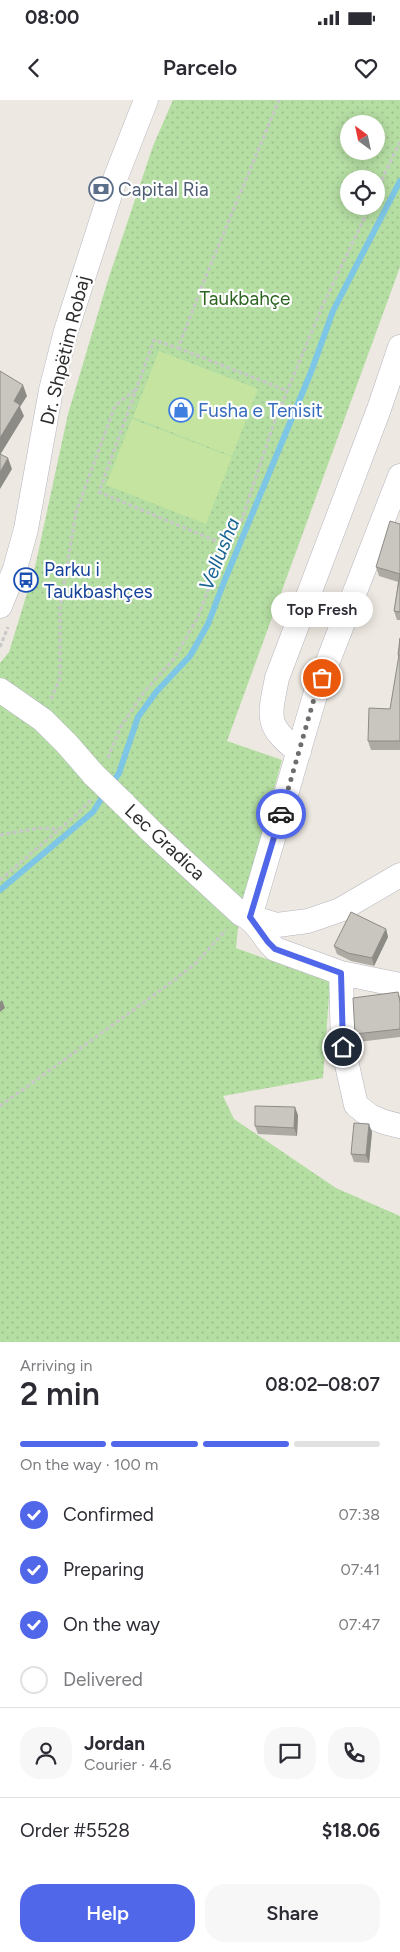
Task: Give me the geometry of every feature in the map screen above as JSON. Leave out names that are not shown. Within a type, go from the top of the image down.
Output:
[{"type":"street","name":"Dr. Shpëtim Robaj","points":[[0,606],[15,569],[26,529],[51,390],[71,314],[115,179],[146,100]]},
{"type":"street","points":[[299,752],[282,738],[272,726],[270,712],[277,678],[379,409],[400,347]]},
{"type":"street","points":[[400,476],[393,517],[371,549],[316,692],[299,752],[246,915],[277,925],[308,920],[340,910],[400,875]]},
{"type":"street","name":"Lec Gradica","points":[[0,690],[43,720],[99,781],[152,832],[246,915],[275,949],[341,973],[400,985]]},
{"type":"street","points":[[341,973],[343,1047],[356,1106],[370,1116],[400,1126]]},
{"type":"path","points":[[178,348],[279,100]]},
{"type":"path","points":[[385,173],[400,142]]},
{"type":"path","points":[[0,880],[75,816],[99,781],[112,775],[106,763],[120,728],[144,692],[174,659],[198,617],[215,570],[242,519],[268,441],[322,307],[366,215]]},
{"type":"path","points":[[228,546],[99,492],[154,340],[288,391]]},
{"type":"path","points":[[43,720],[60,678],[60,608],[76,512],[116,406],[136,390]]},
{"type":"path","points":[[0,647],[2,642]]},
{"type":"path","points":[[0,835],[39,828],[60,829]]},
{"type":"path","points":[[0,1106],[194,965],[246,915]]},
{"type":"green space","name":"Taukbahçe","points":[[173,100],[400,100],[400,267],[227,741],[282,760],[239,918],[236,948],[330,982],[323,1078],[223,1096],[234,1119],[336,1188],[400,1216],[400,1342],[0,1342],[0,663],[9,652],[35,567],[68,414],[107,283],[153,146]]},
{"type":"green space","points":[[159,351],[258,389],[232,456],[133,417]]},
{"type":"green space","points":[[132,419],[232,457],[206,524],[106,485]]},
{"type":"building","points":[[0,371],[23,385],[14,401],[20,405],[0,438]]},
{"type":"building","points":[[0,454],[8,458],[0,472]]},
{"type":"building","points":[[390,521],[400,524],[400,574],[376,567]]},
{"type":"building","points":[[400,574],[400,612],[394,611]]},
{"type":"building","points":[[400,638],[400,741],[368,741],[369,708],[390,709]]},
{"type":"building","points":[[351,912],[386,929],[372,958],[348,953],[334,946]]},
{"type":"building","points":[[398,992],[400,1029],[355,1034],[353,998]]},
{"type":"building","points":[[255,1106],[295,1107],[294,1128],[255,1126]]},
{"type":"building","points":[[354,1123],[369,1124],[366,1155],[351,1154]]},
{"type":"waterway","name":"Vellusha","points":[[111,785],[119,773],[138,717],[157,691],[190,656],[208,624],[311,372],[333,311],[400,181]]},
{"type":"waterway","name":"Vellusha","points":[[0,890],[93,812],[105,793]]},
{"type":"way so far","points":[[281,814],[316,692],[322,678]]},
{"type":"place","name":"Capital Ria","points":[[101,189]]},
{"type":"place","name":"Fusha e Tenisit","points":[[181,410]]},
{"type":"place","name":"Parku i Taukbashçes","points":[[26,580]]},
{"type":"place","name":"Top Fresh","points":[[322,678]]},
{"type":"route","points":[[281,814],[250,917],[275,949],[341,973],[343,1047]]}]
